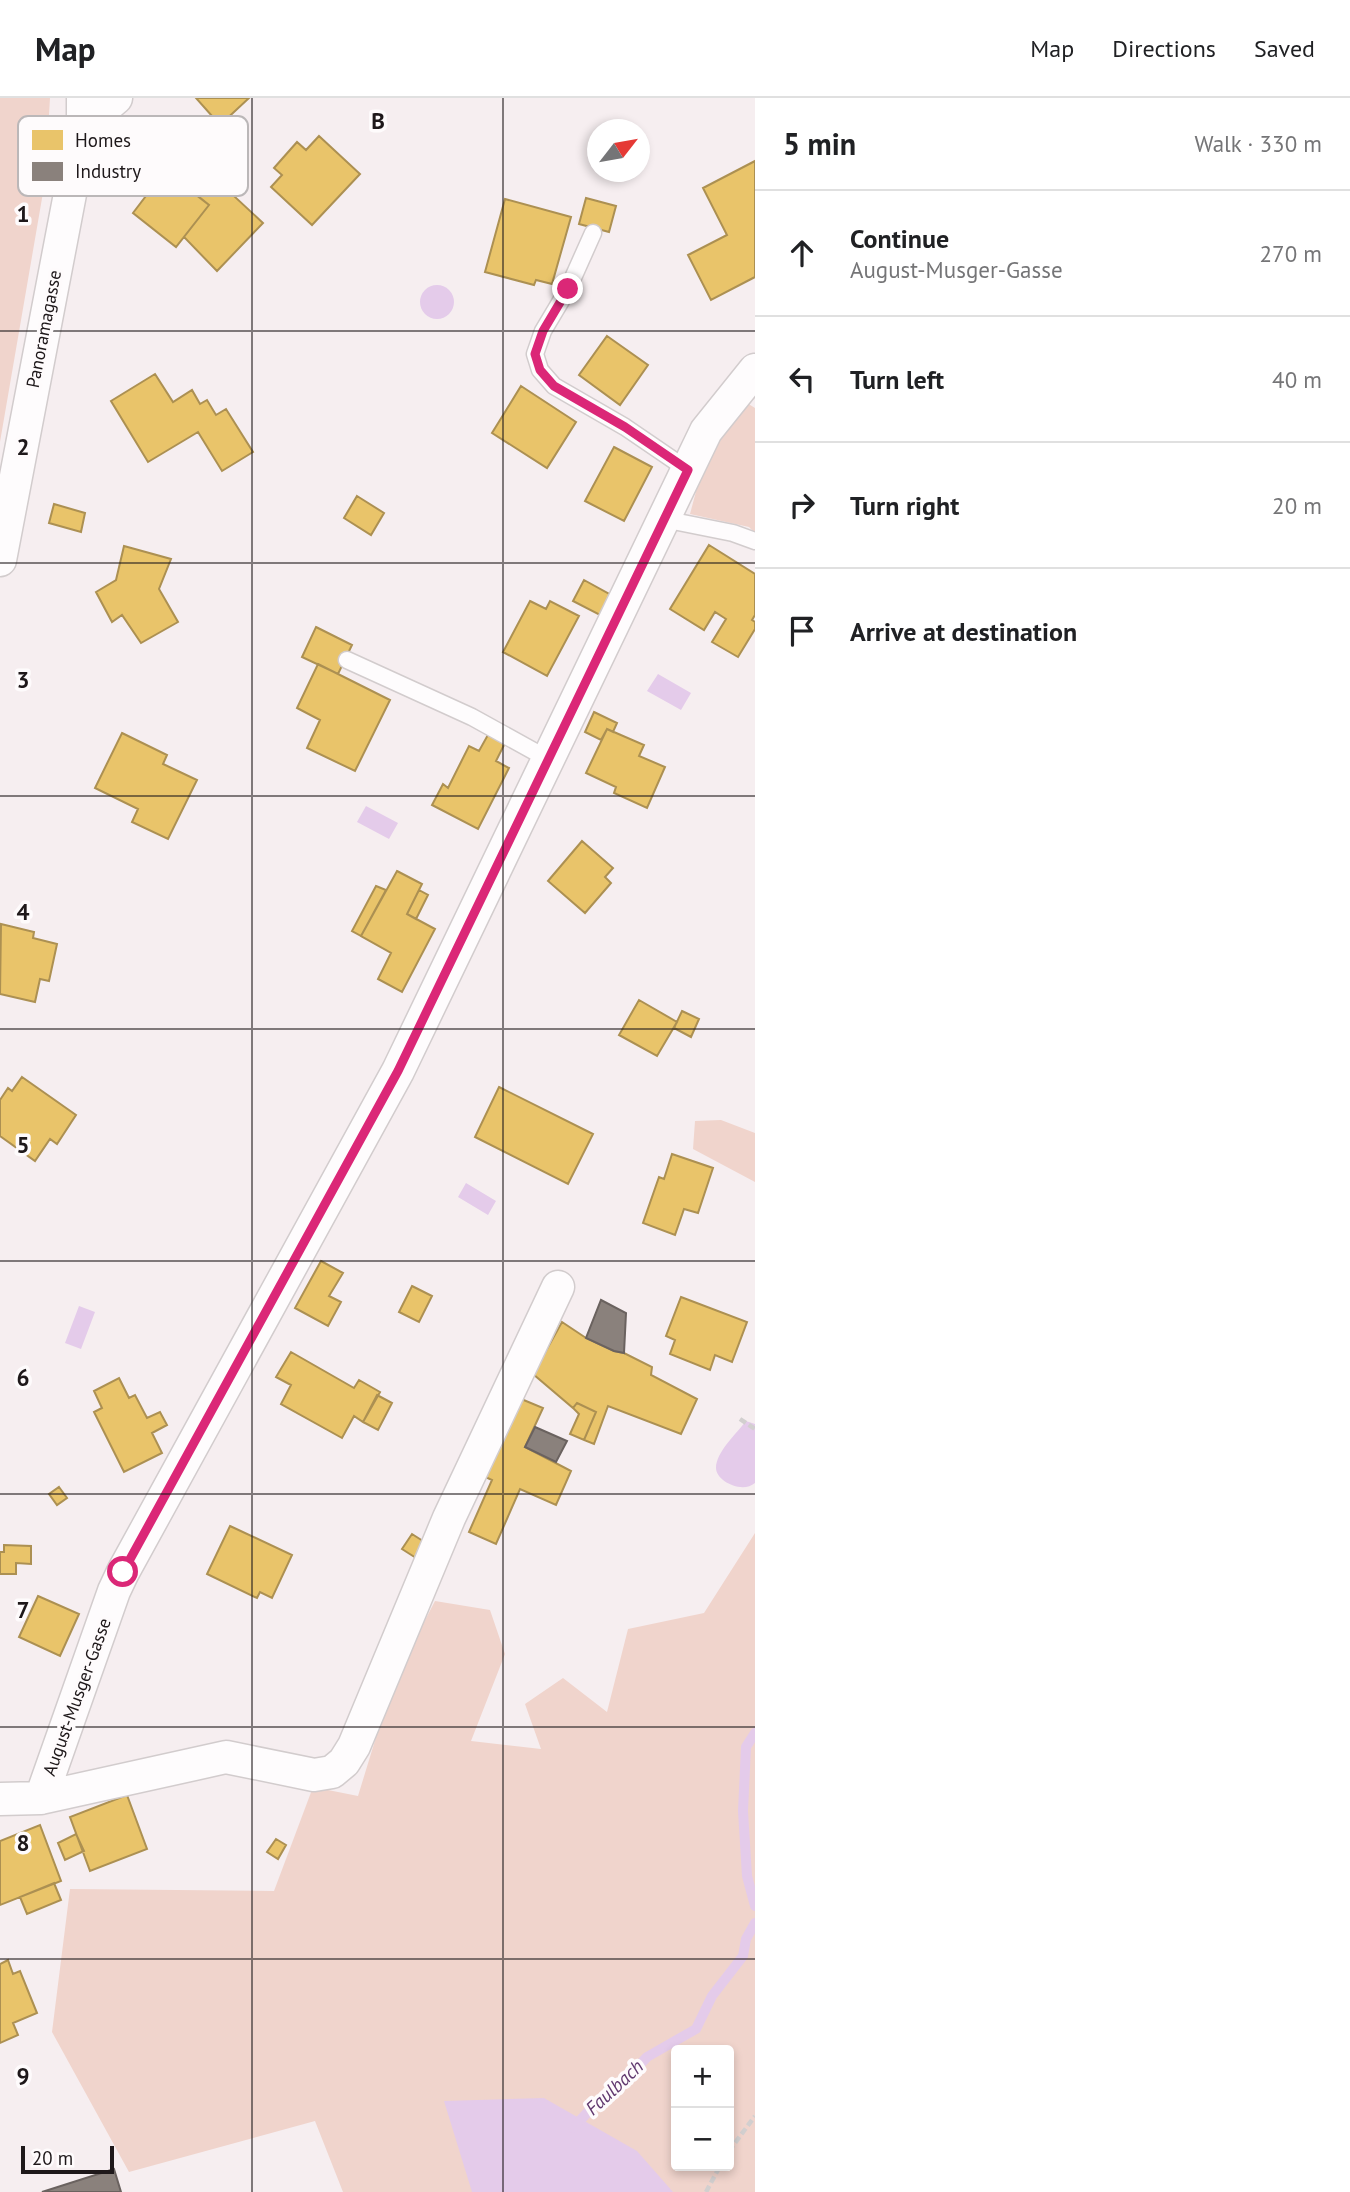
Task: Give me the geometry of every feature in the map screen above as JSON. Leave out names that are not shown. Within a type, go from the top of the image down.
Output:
[{"type":"street","points":[[83,112],[116,98]]},
{"type":"street","name":"Panoramagasse","points":[[0,560],[67,196]]},
{"type":"street","name":"August-Musger-Gasse","points":[[41,1798],[123,1572],[398,1071],[706,431],[755,370]]},
{"type":"street","name":"August-Musger-Gasse","points":[[0,1799],[41,1798],[226,1757],[314,1775],[332,1772],[344,1762],[354,1746],[449,1518],[558,1287]]},
{"type":"lane","points":[[593,233],[568,289],[543,331],[535,354],[540,370],[554,386],[625,427],[688,470]]},
{"type":"lane","points":[[663,519],[733,533],[755,541]]},
{"type":"lane","points":[[346,660],[472,717],[548,759]]},
{"type":"path","points":[[740,1419],[755,1430]]},
{"type":"path","points":[[734,2144],[755,2116]]},
{"type":"path","points":[[706,2192],[717,2171]]},
{"type":"shaded area","points":[[0,98],[50,98],[49,116],[18,116],[18,196],[42,196],[0,442]]},
{"type":"shaded area","points":[[437,285],[449,290],[454,302],[449,314],[437,319],[425,314],[420,302],[425,290]]},
{"type":"shaded area","points":[[747,403],[755,408],[755,533],[749,527],[690,514],[706,454]]},
{"type":"shaded area","points":[[658,674],[691,693],[681,710],[647,691]]},
{"type":"shaded area","points":[[366,806],[398,823],[389,839],[357,822]]},
{"type":"shaded area","points":[[721,1120],[755,1133],[755,1182],[693,1149],[695,1121]]},
{"type":"shaded area","points":[[466,1183],[496,1201],[488,1215],[458,1197]]},
{"type":"shaded area","points":[[79,1306],[95,1312],[81,1349],[65,1343]]},
{"type":"shaded area","points":[[746,1421],[755,1424],[755,1483],[737,1487],[720,1477],[716,1468],[723,1449]]},
{"type":"shaded area","points":[[755,1533],[755,2192],[343,2192],[315,2121],[129,2172],[52,2032],[70,1889],[274,1891],[313,1787],[358,1796],[393,1682],[435,1601],[490,1610],[505,1654],[471,1741],[541,1749],[525,1704],[563,1678],[607,1712],[628,1629],[704,1613]]},
{"type":"shaded area","points":[[544,2098],[637,2151],[673,2192],[472,2192],[444,2101]]},
{"type":"building: Homes","points":[[196,98],[249,98],[230,116],[212,116]]},
{"type":"building: Homes","points":[[319,136],[360,174],[312,225],[271,187],[282,175],[274,168],[297,142],[306,150]]},
{"type":"building: Homes","points":[[755,161],[755,277],[711,300],[688,255],[727,235],[703,188]]},
{"type":"building: Homes","points":[[146,196],[197,196],[209,205],[176,247],[133,213]]},
{"type":"building: Homes","points":[[198,196],[234,196],[263,223],[217,271],[184,237],[209,205]]},
{"type":"building: Homes","points":[[586,198],[616,206],[609,232],[579,224]]},
{"type":"building: Homes","points":[[505,199],[571,217],[552,284],[536,280],[534,285],[485,272]]},
{"type":"building: Homes","points":[[607,336],[648,365],[620,405],[579,375]]},
{"type":"building: Homes","points":[[155,374],[173,402],[192,390],[200,404],[207,400],[216,415],[226,409],[253,452],[222,471],[198,432],[148,462],[111,401]]},
{"type":"building: Homes","points":[[521,386],[576,422],[547,468],[492,433]]},
{"type":"building: Homes","points":[[614,447],[652,467],[624,521],[585,501]]},
{"type":"building: Homes","points":[[357,496],[384,513],[371,535],[344,518]]},
{"type":"building: Homes","points":[[54,504],[85,513],[81,532],[49,523]]},
{"type":"building: Homes","points":[[709,545],[755,574],[755,615],[752,620],[755,622],[755,629],[738,657],[712,642],[726,619],[715,612],[704,630],[670,609]]},
{"type":"building: Homes","points":[[124,546],[171,559],[159,589],[178,622],[141,643],[122,615],[112,622],[96,592],[116,580]]},
{"type":"building: Homes","points":[[584,580],[611,595],[600,615],[573,601]]},
{"type":"building: Homes","points":[[530,601],[546,609],[550,601],[579,616],[547,676],[503,652]]},
{"type":"building: Homes","points":[[316,627],[352,645],[338,674],[302,657]]},
{"type":"building: Homes","points":[[318,664],[390,700],[355,771],[307,748],[320,720],[297,708]]},
{"type":"building: Homes","points":[[594,712],[617,723],[613,732],[607,729],[601,740],[585,732]]},
{"type":"building: Homes","points":[[607,729],[644,745],[639,756],[665,767],[647,808],[614,793],[616,787],[586,773]]},
{"type":"building: Homes","points":[[122,733],[167,755],[163,764],[197,780],[168,839],[132,822],[138,809],[95,788]]},
{"type":"building: Homes","points":[[489,733],[506,741],[496,761],[509,768],[478,829],[432,805],[443,784],[448,788],[469,746],[479,751]]},
{"type":"building: Homes","points":[[582,841],[613,868],[605,877],[611,883],[585,913],[548,881]]},
{"type":"building: Homes","points":[[397,871],[422,884],[407,914],[435,929],[402,992],[378,979],[391,953],[361,936]]},
{"type":"building: Homes","points":[[376,886],[386,890],[361,936],[352,931]]},
{"type":"building: Homes","points":[[419,890],[428,895],[416,919],[407,914]]},
{"type":"building: Homes","points":[[1,924],[34,932],[33,938],[57,944],[49,981],[40,979],[35,1002],[0,994]]},
{"type":"building: Homes","points":[[639,1000],[677,1022],[657,1056],[619,1035]]},
{"type":"building: Homes","points":[[682,1011],[699,1019],[691,1037],[674,1028]]},
{"type":"building: Homes","points":[[22,1077],[76,1115],[57,1144],[50,1139],[35,1161],[0,1136],[0,1100],[8,1088],[12,1091]]},
{"type":"building: Homes","points":[[499,1087],[593,1134],[568,1184],[475,1137]]},
{"type":"building: Homes","points":[[672,1154],[713,1168],[698,1213],[684,1209],[675,1235],[643,1223],[659,1177],[664,1179]]},
{"type":"building: Homes","points":[[321,1261],[343,1273],[329,1296],[341,1302],[328,1326],[295,1308]]},
{"type":"building: Homes","points":[[412,1286],[432,1296],[419,1322],[399,1312]]},
{"type":"building: Homes","points":[[681,1297],[747,1322],[732,1362],[715,1355],[710,1370],[670,1354],[675,1340],[666,1336]]},
{"type":"building: Homes","points":[[562,1322],[586,1338],[652,1367],[651,1375],[697,1399],[681,1434],[608,1406],[594,1444],[584,1440],[596,1412],[577,1403],[573,1408],[533,1374]]},
{"type":"building: Homes","points":[[291,1352],[354,1388],[359,1380],[380,1392],[363,1422],[354,1416],[342,1438],[281,1404],[291,1385],[276,1377]]},
{"type":"building: Homes","points":[[119,1378],[129,1398],[135,1395],[147,1418],[160,1412],[167,1425],[152,1433],[162,1453],[124,1472],[94,1412],[102,1408],[94,1391]]},
{"type":"building: Homes","points":[[377,1395],[392,1403],[378,1430],[363,1422]]},
{"type":"building: Homes","points":[[514,1396],[543,1408],[525,1447],[571,1471],[556,1505],[520,1489],[496,1544],[469,1532],[492,1480],[481,1475]]},
{"type":"building: Homes","points":[[577,1403],[596,1412],[584,1440],[570,1434],[579,1414],[573,1408]]},
{"type":"building: Homes","points":[[59,1487],[67,1498],[57,1505],[49,1494]]},
{"type":"building: Homes","points":[[230,1526],[292,1555],[272,1598],[260,1592],[257,1598],[207,1574]]},
{"type":"building: Homes","points":[[412,1534],[426,1543],[416,1558],[402,1549]]},
{"type":"building: Homes","points":[[4,1545],[31,1546],[31,1564],[16,1563],[16,1574],[0,1574],[0,1552],[4,1552]]},
{"type":"building: Homes","points":[[38,1596],[79,1614],[60,1656],[19,1637]]},
{"type":"building: Homes","points":[[127,1795],[147,1849],[90,1871],[70,1817]]},
{"type":"building: Homes","points":[[40,1825],[61,1881],[0,1905],[0,1841]]},
{"type":"building: Homes","points":[[76,1834],[84,1851],[65,1860],[58,1843]]},
{"type":"building: Homes","points":[[276,1839],[286,1845],[278,1859],[267,1852]]},
{"type":"building: Homes","points":[[54,1883],[61,1900],[27,1914],[20,1897]]},
{"type":"building: Homes","points":[[8,1960],[13,1974],[20,1971],[37,2013],[13,2023],[18,2035],[0,2043],[0,1964]]},
{"type":"building: Industry","points":[[601,1300],[626,1313],[624,1353],[586,1338]]},
{"type":"building: Industry","points":[[535,1427],[567,1441],[556,1462],[525,1447]]},
{"type":"building: Industry","points":[[114,2169],[121,2192],[42,2192]]},
{"type":"waterway","name":"Faulbach","points":[[755,1733],[746,1747],[743,1811],[747,1876],[755,1906]]},
{"type":"waterway","name":"Faulbach","points":[[573,2128],[600,2099],[618,2088],[647,2057],[696,2029],[712,1996],[743,1956],[746,1939],[755,1923]]},
{"type":"route","points":[[123,1572],[398,1071],[688,470],[625,427],[554,386],[540,370],[535,354],[543,331],[568,289]]}]
